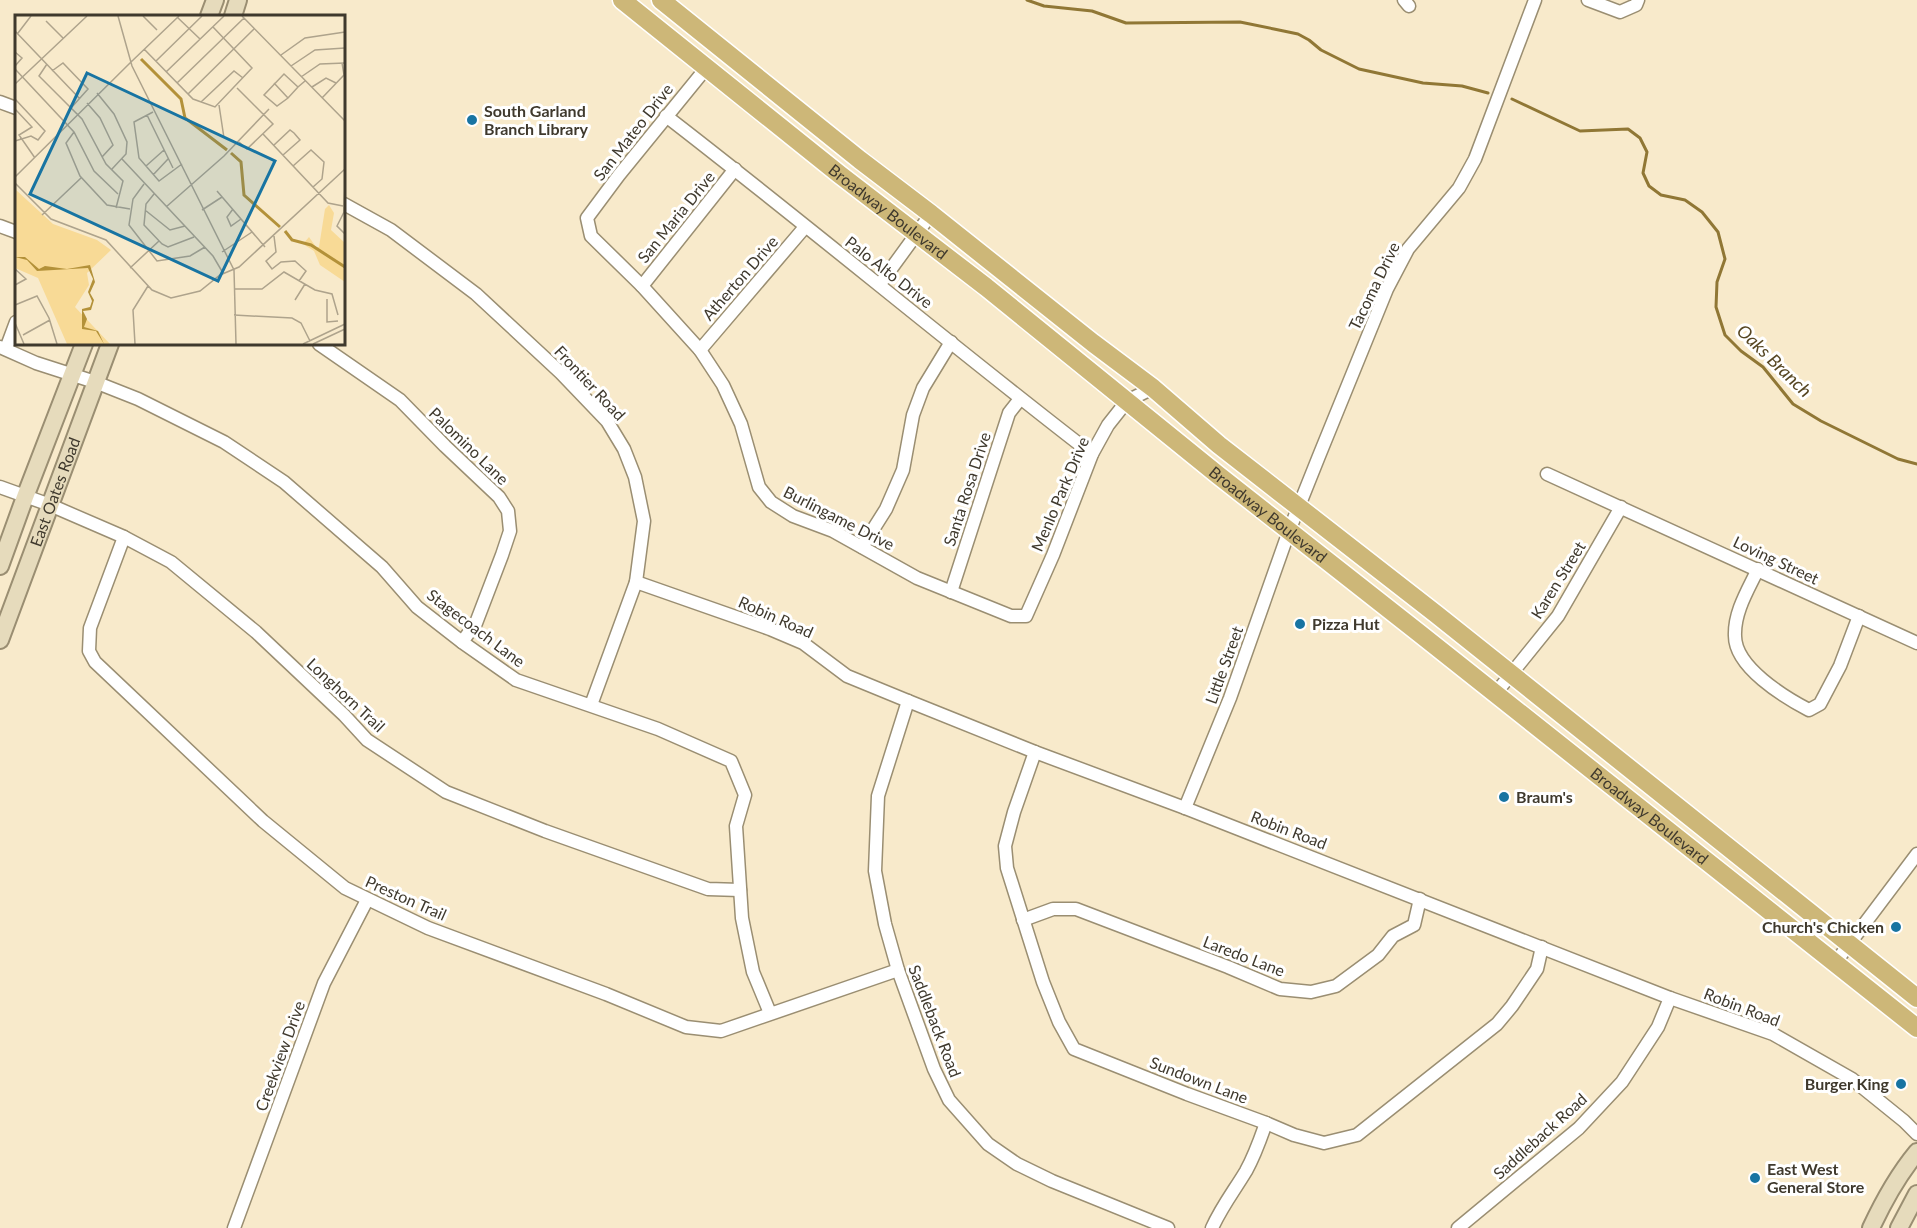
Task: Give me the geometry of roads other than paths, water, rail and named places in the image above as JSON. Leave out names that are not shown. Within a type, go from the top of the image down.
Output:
[{"type":"main road","points":[[209,15],[215,0]]},
{"type":"main road","points":[[233,15],[238,0]]},
{"type":"main road","name":"Broadway Boulevard","points":[[622,0],[839,174],[987,287],[1290,531],[1917,1028]]},
{"type":"main road","name":"Broadway Boulevard","points":[[661,0],[860,160],[932,214],[1093,343],[1153,387],[1219,444],[1917,998]]},
{"type":"main road","name":"East Oates Road","points":[[0,566],[24,497],[84,345]]},
{"type":"main road","name":"East Oates Road","points":[[0,640],[110,345]]},
{"type":"main road","points":[[1716,869],[1732,851]]},
{"type":"main road","points":[[1871,1228],[1891,1188],[1917,1152]]},
{"type":"main road","points":[[1899,1228],[1917,1194]]},
{"type":"street","name":"Tacoma Drive","points":[[1290,531],[1387,289],[1408,249],[1459,188],[1476,159],[1535,0]]},
{"type":"street","points":[[1588,0],[1620,12],[1635,5],[1638,0]]},
{"type":"street","name":"San Mateo Drive","points":[[587,218],[707,67]]},
{"type":"street","points":[[0,102],[15,108]]},
{"type":"street","name":"Palo Alto Drive","points":[[666,116],[1092,454]]},
{"type":"street","name":"San Maria Drive","points":[[642,286],[735,169]]},
{"type":"street","name":"Frontier Road","points":[[345,205],[391,230],[476,294],[561,373],[607,421],[624,449],[635,477],[644,521],[636,582],[591,705]]},
{"type":"street","points":[[880,284],[932,214]]},
{"type":"street","name":"Burlingame Drive","points":[[587,218],[591,236],[642,286],[700,350],[723,385],[741,424],[759,487],[771,502],[792,516],[832,531],[917,578],[1011,616]]},
{"type":"street","points":[[0,226],[15,232]]},
{"type":"street","name":"Atherton Drive","points":[[700,350],[806,227]]},
{"type":"street","points":[[3,348],[15,324]]},
{"type":"street","points":[[862,547],[886,509],[903,470],[913,415],[923,388],[951,342]]},
{"type":"street","name":"Palomino Lane","points":[[320,345],[400,400],[499,497],[508,511],[510,531],[502,555],[476,623],[462,642]]},
{"type":"street","name":"Stagecoach Lane","points":[[3,348],[36,363],[95,381],[138,399],[224,442],[284,482],[382,567],[417,607],[516,680],[658,729],[731,761],[745,795],[736,826],[742,918],[753,972],[770,1013]]},
{"type":"street","name":"Menlo Park Drive","points":[[1011,616],[1026,616],[1053,555],[1092,454],[1108,425],[1127,401],[1153,387]]},
{"type":"street","name":"Santa Rosa Drive","points":[[951,592],[1009,412],[1020,399]]},
{"type":"street","name":"Loving Street","points":[[1547,474],[1917,643]]},
{"type":"street","name":"Longhorn Trail","points":[[0,487],[50,505],[124,537],[171,562],[256,633],[344,715],[367,740],[446,792],[545,831],[708,889],[740,890]]},
{"type":"street","name":"Karen Street","points":[[1495,694],[1558,616],[1621,507]]},
{"type":"street","name":"Little Street","points":[[1185,807],[1230,698],[1290,531]]},
{"type":"street","name":"Preston Trail","points":[[124,537],[90,628],[88,651],[95,662],[263,821],[345,888],[428,928],[606,994],[686,1027],[721,1031],[897,970]]},
{"type":"street","points":[[1758,569],[1739,609],[1735,636],[1740,655],[1768,684],[1809,710],[1820,704],[1840,666],[1859,616]]},
{"type":"street","name":"Robin Road","points":[[636,582],[803,643],[847,676],[1035,752],[1185,807],[1670,998],[1773,1035],[1852,1079],[1917,1134]]},
{"type":"street","name":"Saddleback Road","points":[[908,701],[878,796],[875,871],[897,970],[934,1069],[949,1100],[988,1144],[1017,1164],[1052,1181],[1168,1228]]},
{"type":"street","name":"Sundown Lane","points":[[1035,752],[1005,846],[1007,868],[1043,982],[1059,1022],[1074,1049],[1294,1135],[1324,1143],[1357,1135],[1497,1023],[1538,969],[1542,947]]},
{"type":"street","points":[[1835,963],[1917,854]]},
{"type":"street","name":"Laredo Lane","points":[[1023,920],[1053,909],[1076,909],[1280,989],[1311,992],[1336,986],[1378,955],[1393,936],[1414,925],[1420,899]]},
{"type":"street","name":"Creekview Drive","points":[[234,1228],[324,983],[367,900]]},
{"type":"street","name":"Saddleback Road","points":[[1458,1228],[1579,1128],[1622,1082],[1658,1027],[1670,998]]},
{"type":"street","points":[[1212,1228],[1222,1207],[1250,1163],[1266,1123]]},
{"type":"waterway","name":"Oaks Branch","points":[[1027,0],[1044,6],[1092,11],[1126,23],[1240,22],[1298,34],[1321,50],[1359,69],[1423,83],[1462,86],[1488,93]]},
{"type":"waterway","name":"Oaks Branch","points":[[1512,99],[1580,131],[1628,129],[1640,138],[1647,152],[1643,173],[1649,186],[1661,195],[1685,200],[1702,212],[1718,232],[1725,259],[1717,282],[1716,307],[1725,335],[1741,351],[1763,367],[1793,404],[1821,421],[1898,459],[1917,464]]},
{"type":"place","name":"South Garland Branch Library","points":[[472,120]]},
{"type":"place","name":"Pizza Hut","points":[[1300,624]]},
{"type":"place","name":"Braum's","points":[[1504,797]]},
{"type":"place","name":"Church's Chicken","points":[[1896,927]]},
{"type":"place","name":"Burger King","points":[[1901,1084]]},
{"type":"place","name":"East West General Store","points":[[1755,1178]]}]
